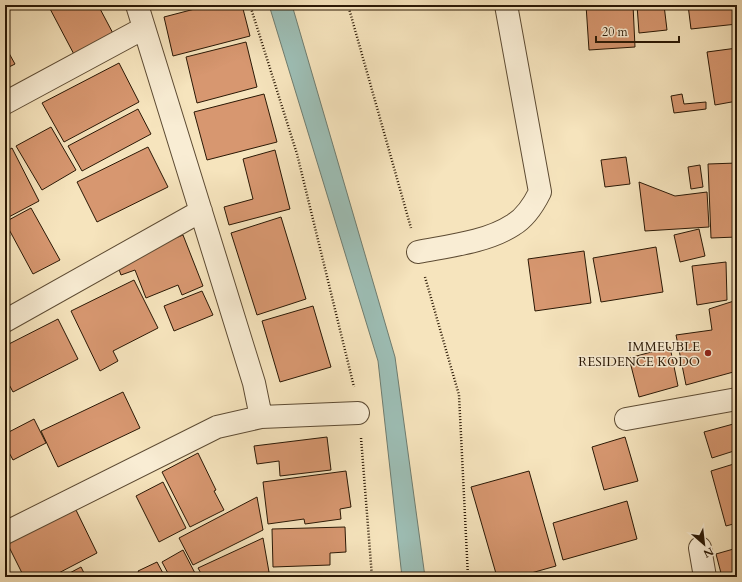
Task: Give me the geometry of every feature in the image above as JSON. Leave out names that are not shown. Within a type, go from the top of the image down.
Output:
[{"type":"street","points":[[137,5],[254,383],[261,417]]},
{"type":"street","points":[[418,252],[490,237],[514,225],[533,205],[540,192],[506,5]]},
{"type":"street","points":[[5,103],[144,28]]},
{"type":"street","points":[[5,321],[201,211]]},
{"type":"street","points":[[626,419],[737,399]]},
{"type":"street","points":[[5,533],[217,427],[261,417],[358,412]]},
{"type":"street","points":[[700,548],[705,577]]},
{"type":"path","points":[[250,5],[297,154],[357,397],[372,577]]},
{"type":"path","points":[[348,5],[459,395],[468,577]]},
{"type":"water","points":[[269,5],[292,5],[395,357],[425,577],[402,577],[378,361]]},
{"type":"building","points":[[48,5],[98,5],[116,39],[77,60]]},
{"type":"building","points":[[210,5],[242,5],[250,36],[173,56],[164,17]]},
{"type":"building","points":[[586,5],[633,5],[635,47],[589,50]]},
{"type":"building","points":[[637,5],[664,5],[667,30],[639,33]]},
{"type":"building","points":[[688,5],[737,5],[737,24],[691,29]]},
{"type":"building","points":[[246,42],[257,87],[197,103],[186,57]]},
{"type":"building","points":[[5,46],[15,64],[5,69]]},
{"type":"building","points":[[737,48],[737,101],[715,105],[707,52]]},
{"type":"building","points":[[119,63],[139,102],[64,142],[42,103]]},
{"type":"building","points":[[264,94],[277,142],[207,160],[194,112]]},
{"type":"building","points":[[682,94],[684,104],[706,102],[706,109],[674,113],[671,96]]},
{"type":"building","points":[[138,109],[151,134],[82,171],[68,146]]},
{"type":"building","points":[[51,127],[76,170],[42,190],[16,146]]},
{"type":"building","points":[[148,147],[168,187],[97,222],[77,182]]},
{"type":"building","points":[[12,148],[39,201],[5,219],[5,152]]},
{"type":"building","points":[[275,150],[290,209],[229,225],[224,207],[253,199],[243,159]]},
{"type":"building","points":[[626,157],[630,184],[605,187],[601,160]]},
{"type":"building","points":[[737,163],[737,237],[711,238],[708,164]]},
{"type":"building","points":[[700,165],[703,187],[691,189],[688,167]]},
{"type":"building","points":[[639,182],[675,196],[707,192],[709,227],[645,231]]},
{"type":"building","points":[[31,208],[60,260],[33,274],[5,222]]},
{"type":"building","points":[[281,217],[306,299],[257,315],[231,233]]},
{"type":"building","points":[[5,227],[10,236],[5,238]]},
{"type":"building","points":[[699,229],[705,256],[680,262],[674,235]]},
{"type":"building","points":[[183,235],[203,286],[182,295],[178,285],[146,298],[135,270],[121,275],[116,261]]},
{"type":"building","points":[[656,247],[663,292],[601,302],[593,258]]},
{"type":"building","points":[[584,251],[591,303],[535,311],[528,259]]},
{"type":"building","points":[[726,262],[727,300],[697,305],[692,266]]},
{"type":"building","points":[[134,280],[158,328],[113,351],[118,361],[100,371],[71,311]]},
{"type":"building","points":[[202,291],[213,315],[174,331],[164,306]]},
{"type":"building","name":"IMMEUBLE RESIDENCE KODO","points":[[737,300],[737,371],[686,385],[676,335],[712,330],[709,309]]},
{"type":"building","points":[[313,306],[331,367],[280,382],[262,321]]},
{"type":"building","points":[[58,319],[78,359],[13,392],[5,377],[5,346]]},
{"type":"building","points":[[670,347],[678,386],[639,397],[629,358]]},
{"type":"building","points":[[123,392],[140,428],[58,467],[41,431]]},
{"type":"building","points":[[34,419],[46,443],[13,460],[5,445],[5,434]]},
{"type":"building","points":[[737,423],[737,450],[712,458],[704,432]]},
{"type":"building","points":[[327,437],[331,470],[280,476],[279,461],[257,464],[254,446]]},
{"type":"building","points":[[625,437],[638,481],[604,490],[592,447]]},
{"type":"building","points":[[198,453],[216,490],[214,491],[224,510],[190,527],[162,472]]},
{"type":"building","points":[[737,463],[737,523],[726,526],[711,471]]},
{"type":"building","points":[[346,471],[351,507],[340,509],[341,519],[305,524],[304,519],[268,524],[263,482]]},
{"type":"building","points":[[529,471],[556,566],[517,577],[497,577],[471,487]]},
{"type":"building","points":[[163,482],[186,528],[159,542],[136,496]]},
{"type":"building","points":[[257,497],[263,530],[193,565],[179,538]]},
{"type":"building","points":[[627,501],[637,539],[563,560],[553,523]]},
{"type":"building","points":[[75,508],[97,553],[51,577],[24,577],[7,543]]},
{"type":"building","points":[[345,527],[346,552],[330,553],[330,565],[273,567],[272,529]]},
{"type":"building","points":[[263,538],[269,572],[259,577],[203,577],[198,568]]},
{"type":"building","points":[[737,548],[737,577],[722,577],[716,554]]},
{"type":"building","points":[[183,550],[197,577],[170,577],[162,562]]},
{"type":"building","points":[[157,562],[165,577],[141,577],[138,571]]},
{"type":"building","points":[[81,567],[86,577],[62,577]]},
{"type":"building","points":[[132,573],[134,577],[125,577]]},
{"type":"building","points":[[275,573],[352,574],[352,577],[275,577]]},
{"type":"place","name":"IMMEUBLE RESIDENCE KODO","points":[[708,353]]}]
